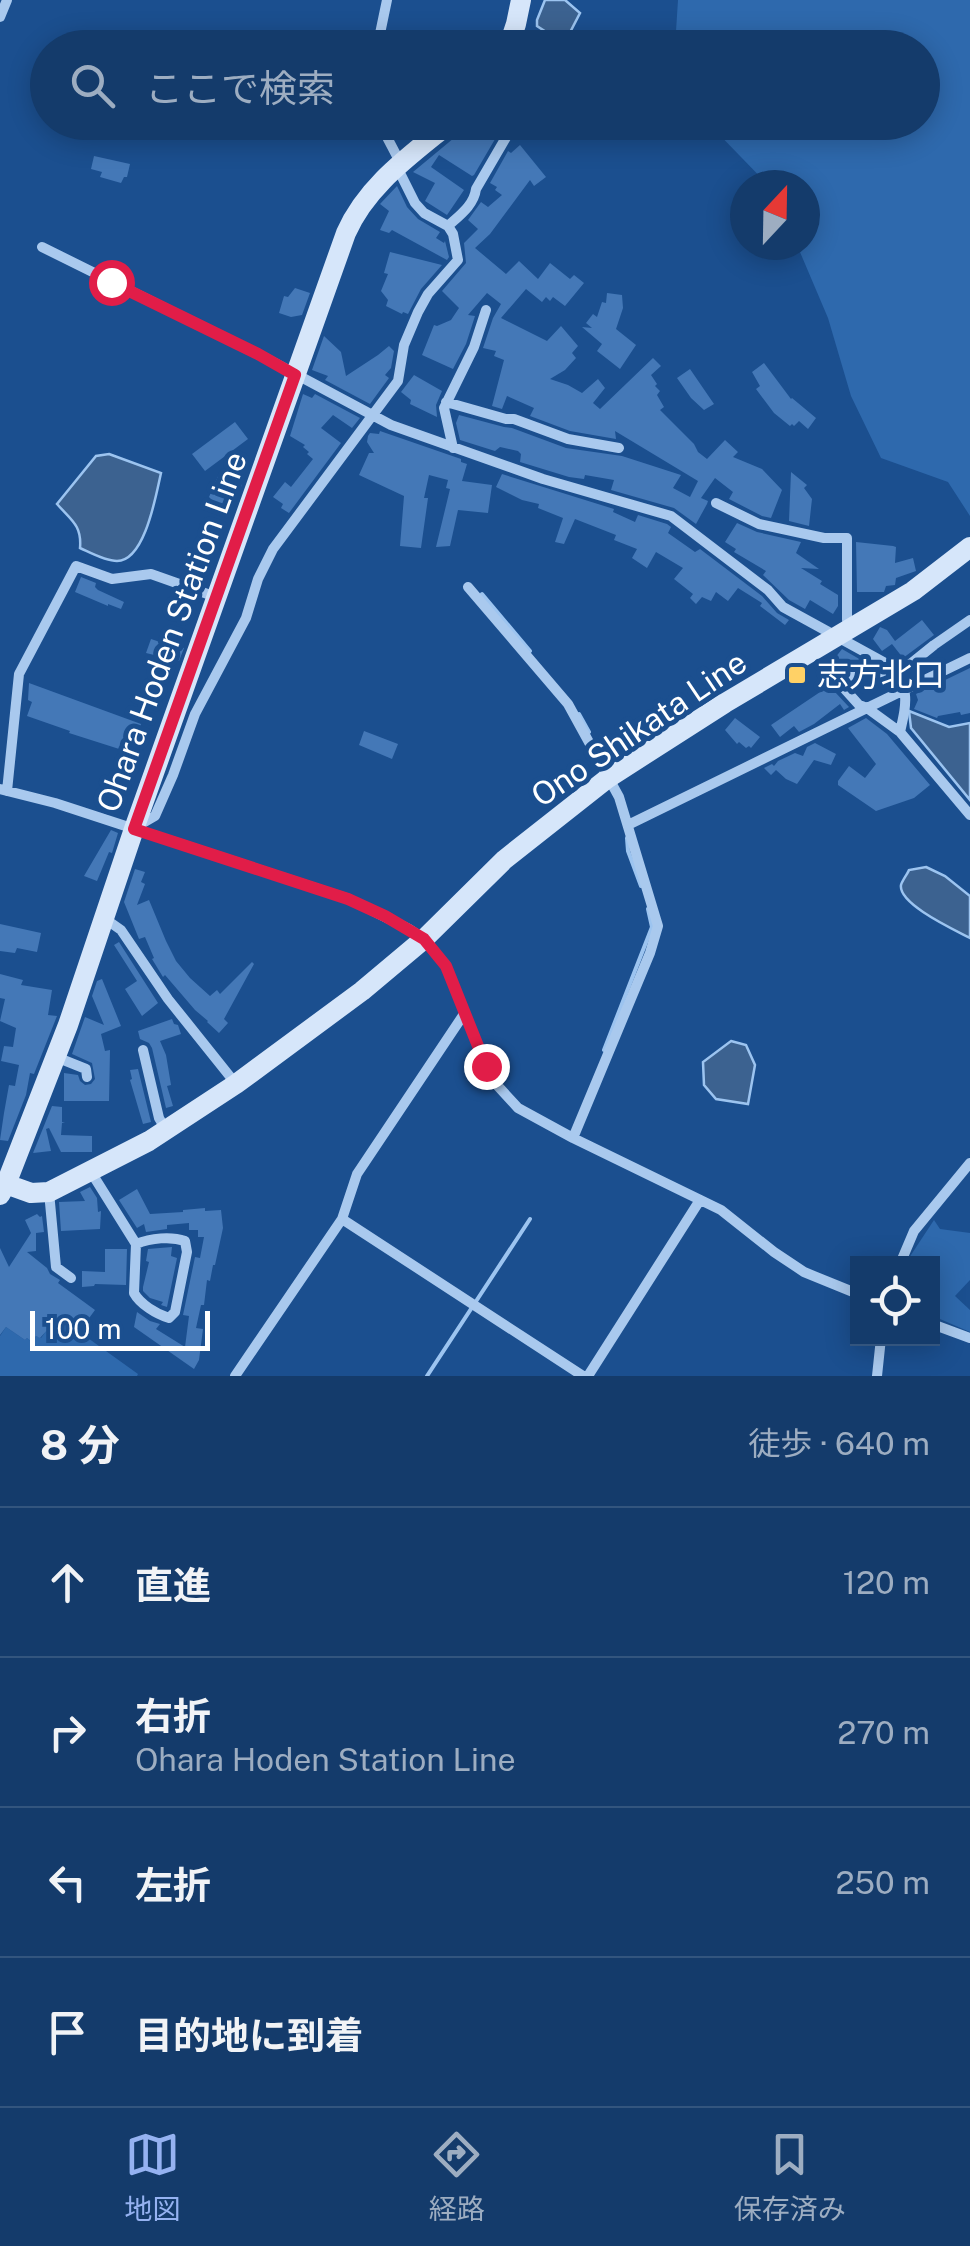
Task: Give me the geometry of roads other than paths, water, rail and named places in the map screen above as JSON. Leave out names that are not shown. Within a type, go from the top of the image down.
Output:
[{"type":"main road","points":[[514,30],[521,0]]},
{"type":"main road","name":"Ohara Hoden Station Line","points":[[3,1190],[56,1056],[354,215],[367,196],[429,140]]},
{"type":"main road","name":"Ono Shikata Line","points":[[48,1192],[166,1130],[299,1040],[424,939],[504,860],[608,778],[913,590],[970,547]]},
{"type":"main road","points":[[3,1190],[48,1192]]},
{"type":"street","points":[[0,17],[7,0]]},
{"type":"street","points":[[381,30],[387,0]]},
{"type":"street","points":[[135,828],[155,816],[195,714],[246,618],[258,579],[273,550],[398,381],[404,345],[428,294],[458,260],[453,234],[448,226],[415,203],[387,140]]},
{"type":"street","points":[[448,226],[468,208],[505,140]]},
{"type":"street","points":[[42,246],[391,425],[543,479],[671,516],[768,590],[783,607],[845,632],[896,672],[907,700],[900,732]]},
{"type":"street","points":[[453,448],[444,410],[486,310]]},
{"type":"street","points":[[446,402],[514,419],[568,439],[619,448]]},
{"type":"street","points":[[716,503],[759,524],[824,538],[847,538],[845,632]]},
{"type":"street","points":[[217,598],[151,574],[112,579],[76,566],[20,674],[4,790],[135,828],[348,899],[424,939],[446,966],[486,1066],[506,1097],[531,1117],[721,1210],[804,1272],[850,1291]]},
{"type":"street","points":[[468,587],[568,704],[618,797],[658,926],[572,1138]]},
{"type":"street","points":[[970,620],[896,672],[860,672],[842,680],[841,686],[859,704],[900,732],[970,815]]},
{"type":"street","points":[[628,825],[970,658]]},
{"type":"street","points":[[104,918],[120,930],[168,999],[236,1084]]},
{"type":"street","points":[[236,1376],[342,1219],[358,1174],[464,1014]]},
{"type":"street","points":[[144,1050],[153,1070],[159,1118],[166,1130]]},
{"type":"street","points":[[56,1056],[86,1069],[87,1077]]},
{"type":"street","points":[[904,1256],[914,1232],[970,1162]]},
{"type":"street","points":[[91,1171],[136,1244],[136,1298],[169,1318],[176,1312],[187,1252],[185,1242],[177,1238],[136,1244]]},
{"type":"street","points":[[48,1192],[56,1267],[71,1278]]},
{"type":"street","points":[[342,1219],[586,1376],[700,1200]]},
{"type":"street","points":[[940,1327],[970,1338]]},
{"type":"street","points":[[877,1376],[880,1346]]},
{"type":"waterway","points":[[482,594],[530,651]]},
{"type":"waterway","points":[[579,714],[589,732]]},
{"type":"waterway","points":[[627,838],[641,886]]},
{"type":"waterway","points":[[604,1050],[652,927],[648,909]]},
{"type":"waterway","points":[[427,1376],[530,1219]]},
{"type":"place","name":"志方北口","points":[[797,675]]}]
